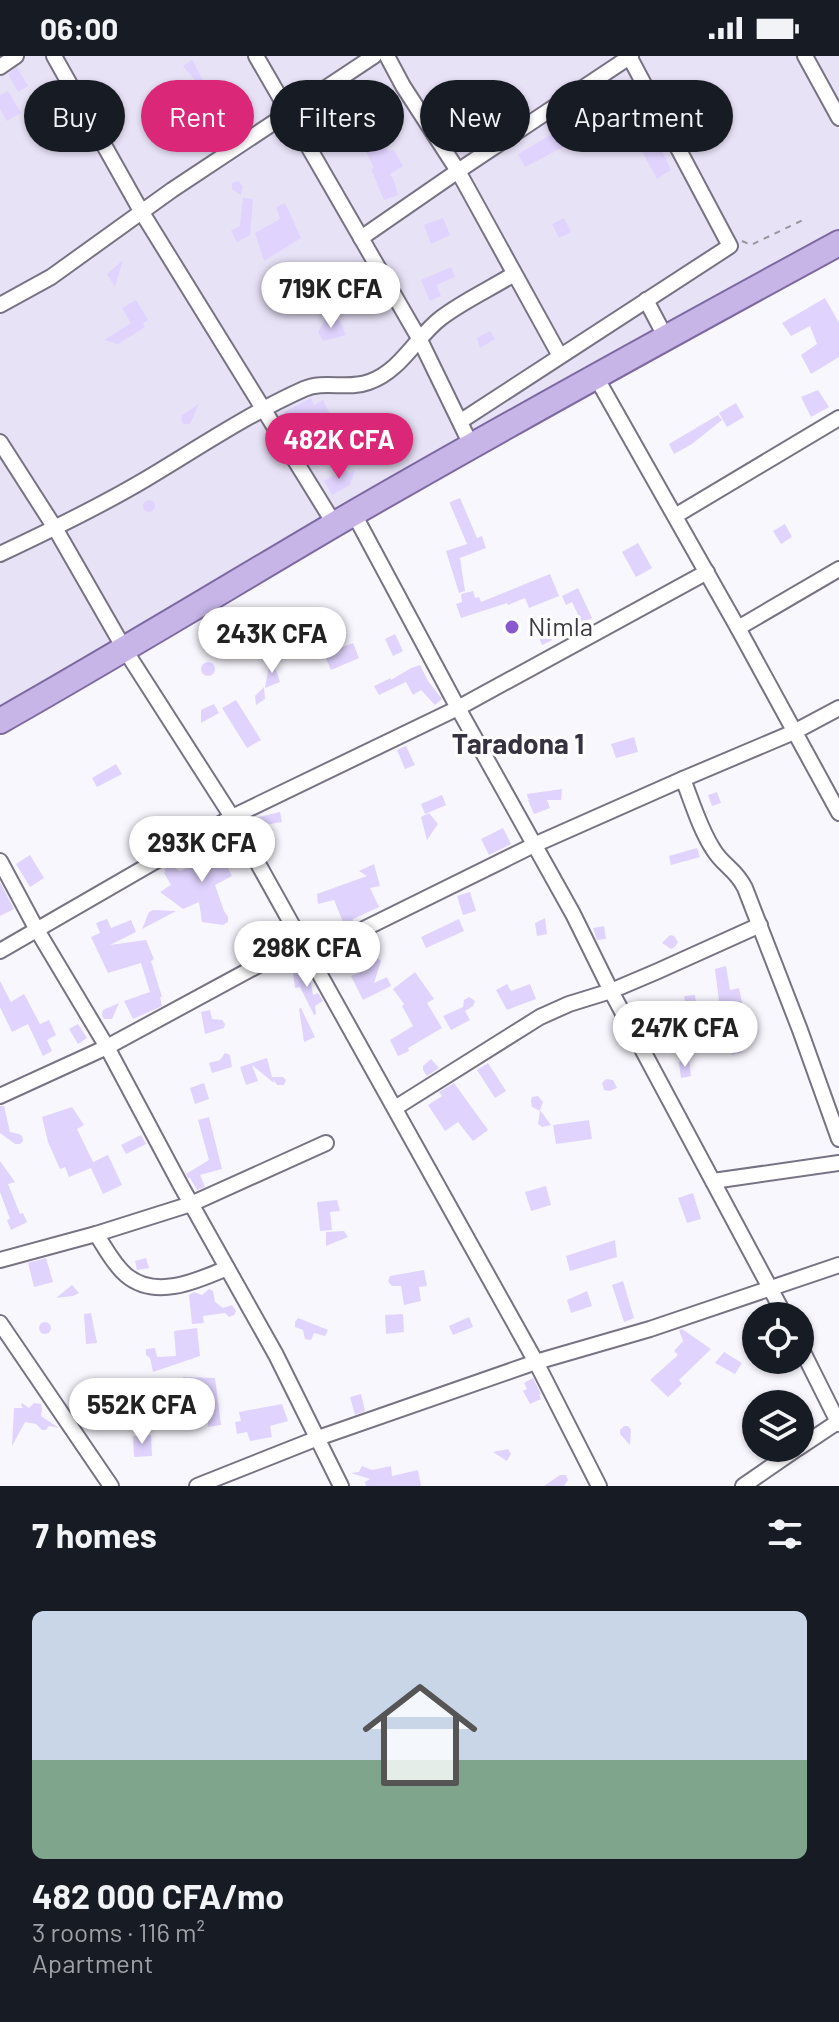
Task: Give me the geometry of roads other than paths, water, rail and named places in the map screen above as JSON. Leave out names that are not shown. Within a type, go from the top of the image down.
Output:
[{"type":"main road","points":[[0,721],[344,519],[839,243]]},
{"type":"street","points":[[0,67],[16,56]]},
{"type":"street","points":[[54,56],[141,211],[264,409],[344,519],[458,708],[573,914],[778,1302]]},
{"type":"street","points":[[256,56],[270,81]]},
{"type":"street","points":[[338,80],[374,56]]},
{"type":"street","points":[[387,56],[458,171],[560,356]]},
{"type":"street","points":[[361,238],[630,56],[730,246],[461,421]]},
{"type":"street","points":[[805,56],[839,118]]},
{"type":"street","points":[[0,305],[62,270],[141,211],[270,126]]},
{"type":"street","points":[[310,152],[420,340],[472,447]]},
{"type":"street","points":[[0,554],[143,481],[264,409],[311,386],[370,382],[394,367],[439,320],[514,274]]},
{"type":"street","points":[[646,300],[666,338]]},
{"type":"street","points":[[596,377],[839,813]]},
{"type":"street","points":[[675,516],[839,418]]},
{"type":"street","points":[[0,442],[55,528],[125,650],[232,817],[536,1362],[599,1486]]},
{"type":"street","points":[[738,628],[839,569]]},
{"type":"street","points":[[0,951],[232,817],[458,708],[707,572]]},
{"type":"street","points":[[309,956],[534,845],[794,732],[839,708]]},
{"type":"street","points":[[683,779],[711,848],[739,877],[760,925],[839,1139]]},
{"type":"street","points":[[0,861],[107,1047],[276,1355],[341,1486]]},
{"type":"street","points":[[395,1108],[540,1017],[611,991],[760,925]]},
{"type":"street","points":[[0,1096],[107,1047],[301,942]]},
{"type":"street","points":[[825,1099],[839,1092]]},
{"type":"street","points":[[0,1260],[191,1204],[326,1143]]},
{"type":"street","points":[[713,1181],[839,1163]]},
{"type":"street","points":[[96,1234],[127,1276],[147,1285],[175,1286],[227,1268]]},
{"type":"street","points":[[197,1486],[318,1438],[536,1362],[650,1329],[839,1265]]},
{"type":"street","points":[[0,1323],[111,1486]]},
{"type":"street","points":[[814,1373],[839,1422],[814,1438]]},
{"type":"street","points":[[743,1486],[777,1462]]},
{"type":"place","name":"Nimla","points":[[512,627]]},
{"type":"district","name":"Taradona 1","points":[[518,744]]}]
